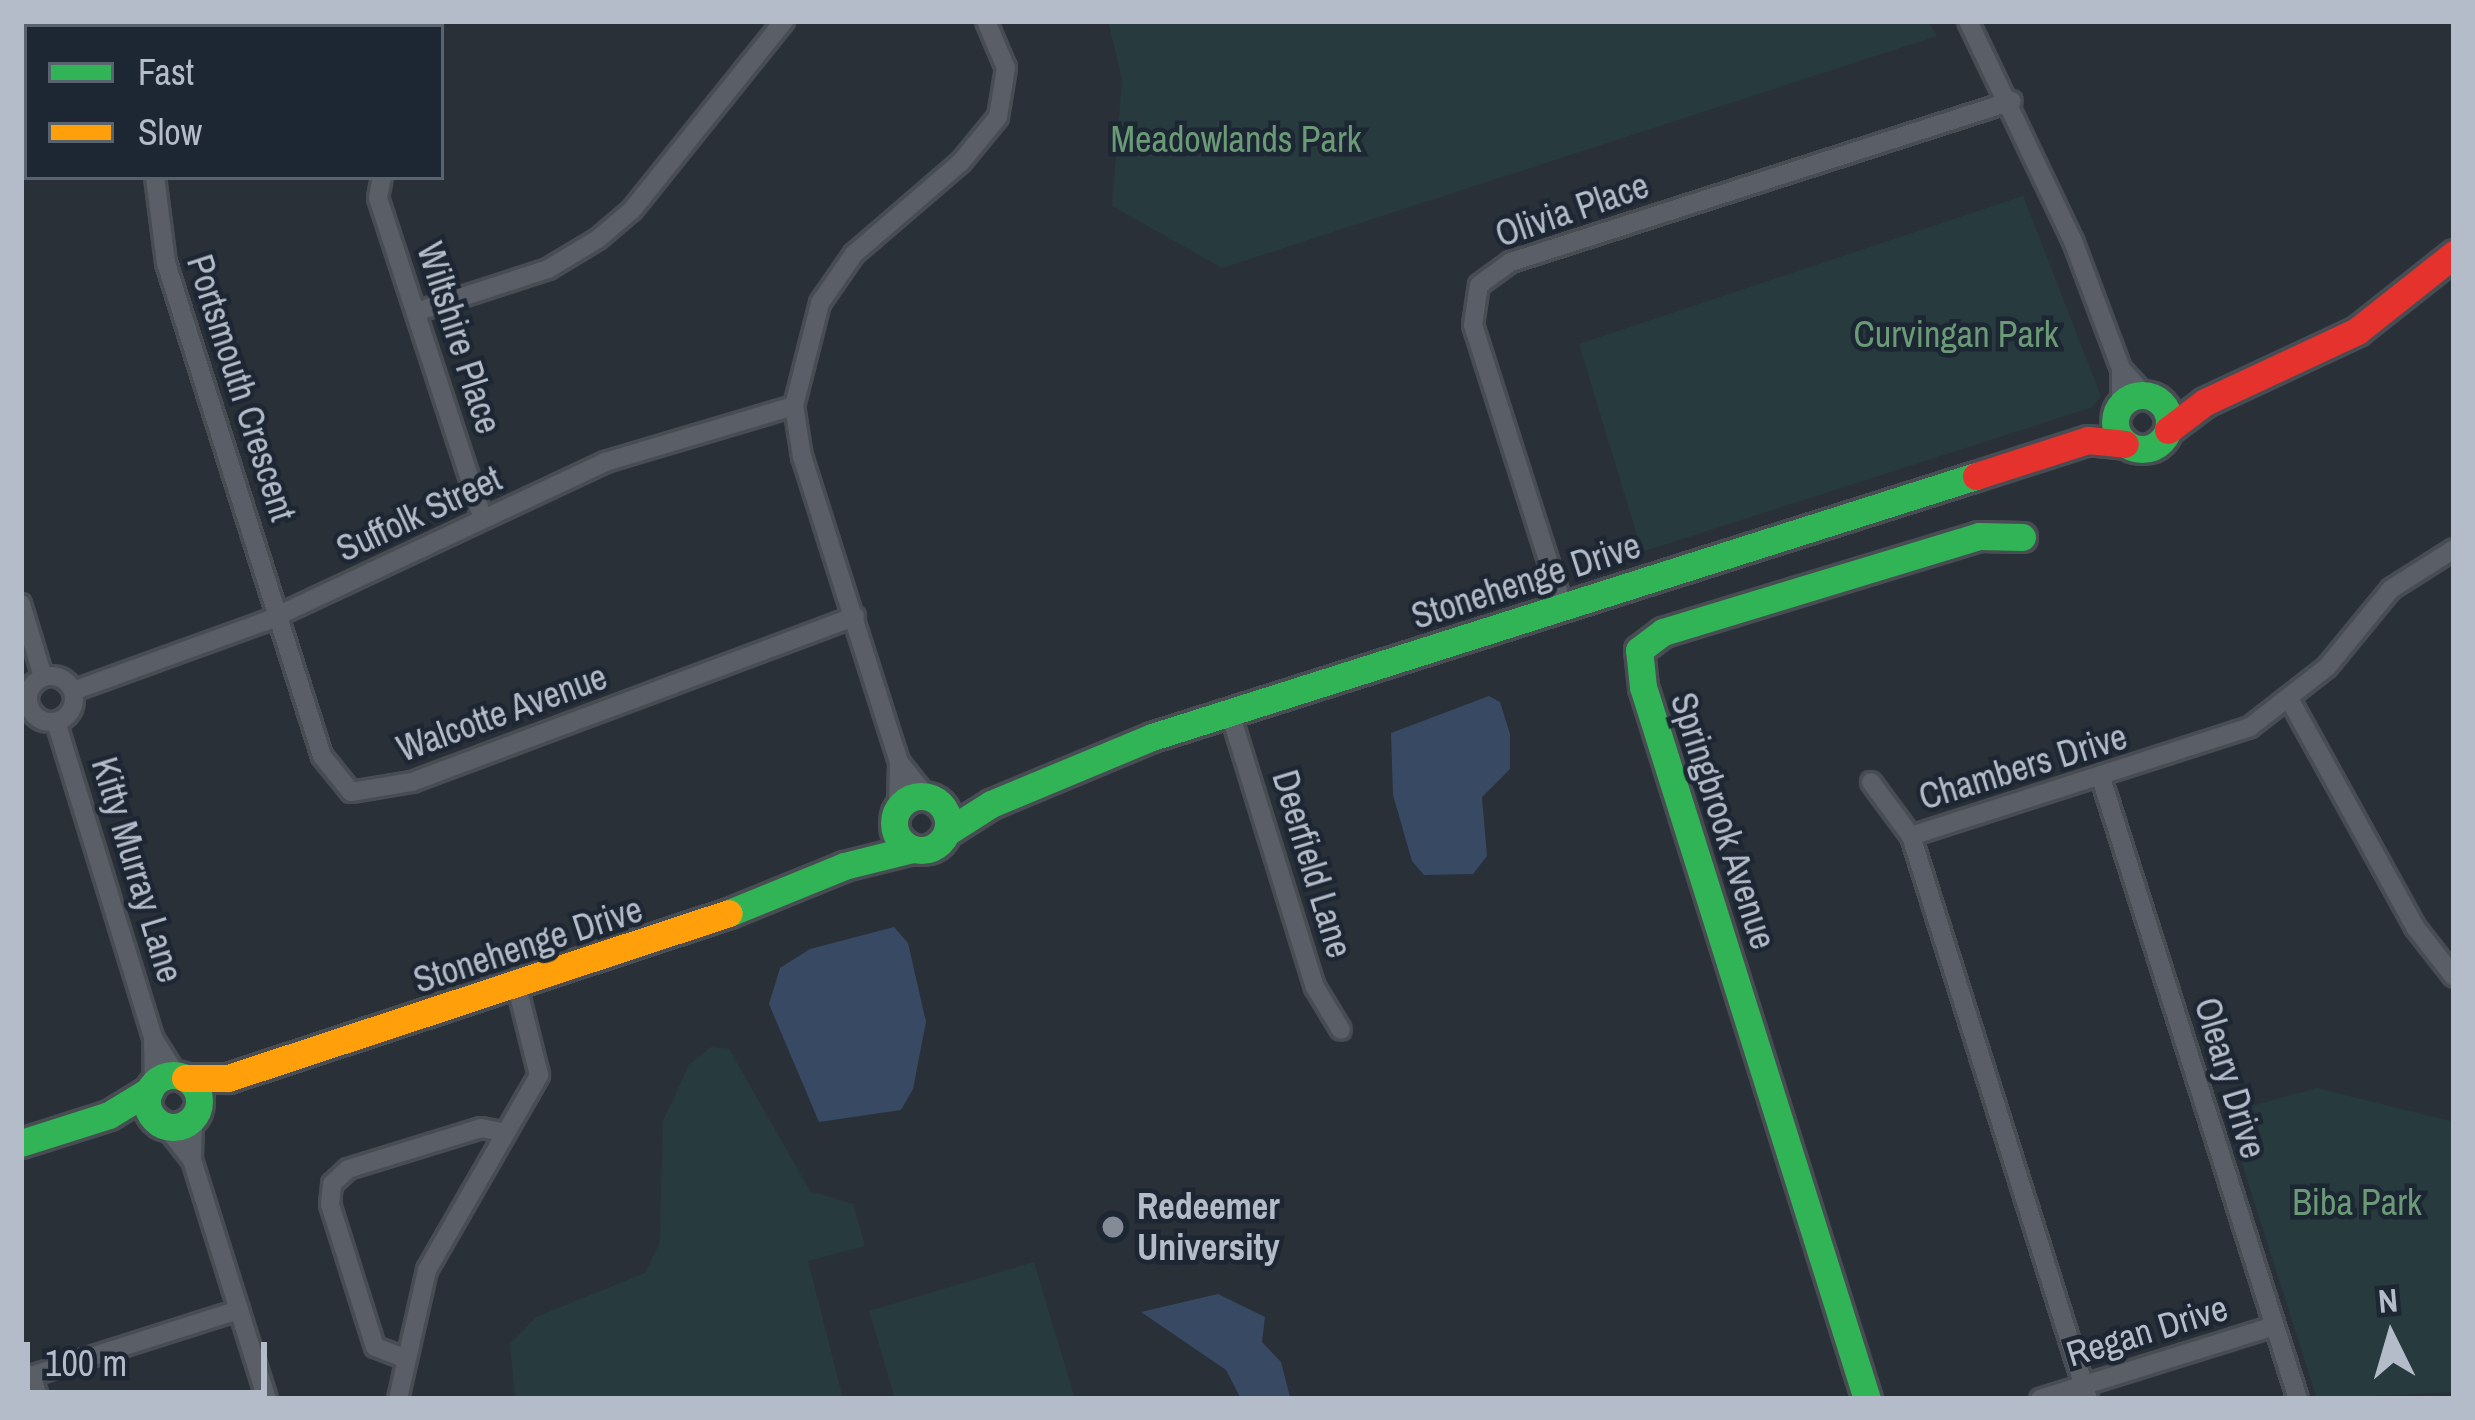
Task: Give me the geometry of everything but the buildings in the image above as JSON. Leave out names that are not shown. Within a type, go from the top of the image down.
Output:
[{"type":"street","points":[[416,312],[548,269],[598,239],[632,210],[784,21]]},
{"type":"street","points":[[912,849],[896,815],[899,762],[802,458],[794,406],[820,303],[843,270],[998,117],[1006,68],[986,21]]},
{"type":"street","points":[[1967,21],[2012,101],[2139,416],[2205,402],[2357,331],[2454,254]]},
{"type":"street","name":"Olivia Place","points":[[1564,608],[1473,325],[1479,285],[1511,262],[2012,101]]},
{"type":"street","name":"Portsmouth Crescent","points":[[155,180],[166,263],[279,616]]},
{"type":"street","name":"Wiltshire Place","points":[[382,180],[379,198],[483,519]]},
{"type":"street","name":"Suffolk Street","points":[[73,691],[279,616],[605,462],[794,406]]},
{"type":"street","name":"Stonehenge Drive","points":[[166,1082],[228,1078],[685,932],[844,866],[936,845],[947,832],[991,804],[1230,713],[2088,440],[2139,416]]},
{"type":"street","name":"Springbrook Avenue","points":[[1868,1399],[1643,687],[1639,650],[1663,632],[1979,536],[2022,537]]},
{"type":"street","name":"Chambers Drive","points":[[2085,1392],[1910,836],[2228,737],[2291,702],[2391,589],[2453,551]]},
{"type":"street","points":[[21,604],[43,677]]},
{"type":"street","name":"Walcotte Avenue","points":[[279,616],[329,772],[351,792],[378,794],[855,616]]},
{"type":"street","points":[[58,676],[73,691],[73,706],[56,722],[42,721],[25,706],[32,685],[43,677],[58,676]]},
{"type":"street","points":[[2291,702],[2415,927],[2454,977]]},
{"type":"street","name":"Deerfield Lane","points":[[1230,713],[1315,987],[1341,1030]]},
{"type":"street","name":"Kitty Murray Lane","points":[[56,722],[166,1082]]},
{"type":"street","points":[[899,762],[932,799],[947,832]]},
{"type":"street","name":"Oleary Drive","points":[[2101,778],[2298,1399]]},
{"type":"street","points":[[1871,782],[1910,836]]},
{"type":"street","name":"Stonehenge Drive","points":[[844,866],[896,815],[932,799],[991,804]]},
{"type":"street","points":[[398,1399],[427,1270],[506,1133],[540,1062],[517,987]]},
{"type":"street","name":"Stonehenge Drive","points":[[179,1119],[228,1078]]},
{"type":"street","points":[[21,1143],[109,1115],[166,1082]]},
{"type":"street","points":[[166,1082],[148,1104],[179,1119],[267,1399]]},
{"type":"street","points":[[166,1082],[199,1095],[179,1119]]},
{"type":"street","points":[[109,1115],[179,1119]]},
{"type":"street","points":[[404,1358],[375,1347],[330,1204],[332,1184],[348,1169],[481,1127],[506,1133]]},
{"type":"street","points":[[39,1399],[26,1377],[239,1310]]},
{"type":"street","name":"Regan Drive","points":[[2040,1399],[2085,1392],[2274,1326]]},
{"type":"green space","name":"Meadowlands Park","points":[[1108,21],[1928,21],[1937,36],[1222,268],[1112,206],[1122,79]]},
{"type":"green space","name":"Curvingan Park","points":[[2023,196],[2101,396],[2093,407],[1642,552],[1579,344]]},
{"type":"green space","points":[[711,1047],[729,1049],[810,1191],[853,1204],[865,1246],[808,1261],[843,1399],[515,1399],[510,1344],[536,1317],[645,1273],[660,1242],[663,1121],[689,1065]]},
{"type":"green space","name":"Biba Park","points":[[2317,1088],[2454,1122],[2454,1392],[2317,1399],[2226,1113]]},
{"type":"green space","points":[[1034,1262],[1075,1399],[895,1399],[869,1311]]},
{"type":"water","points":[[1489,696],[1500,702],[1510,734],[1510,769],[1482,797],[1487,856],[1473,874],[1424,875],[1412,861],[1393,795],[1391,733]]},
{"type":"water","points":[[894,927],[908,943],[926,1022],[913,1089],[901,1110],[819,1122],[769,1004],[780,968],[810,949]]},
{"type":"water","points":[[1218,1294],[1265,1317],[1262,1342],[1281,1362],[1290,1397],[1241,1399],[1226,1370],[1141,1312]]},
{"type":"traffic: fast","points":[[2142,395],[2161,403],[2169,422],[2161,441],[2142,449],[2123,441],[2115,422],[2123,403],[2142,395]]},
{"type":"traffic: fast","points":[[947,832],[991,804],[1152,737],[1976,476]]},
{"type":"traffic: fast","points":[[1867,1399],[1643,687],[1639,650],[1663,632],[1979,536],[2022,537]]},
{"type":"traffic: fast","points":[[921,796],[940,804],[948,823],[940,842],[921,850],[902,842],[894,823],[902,804],[921,796]]},
{"type":"traffic: fast","points":[[729,913],[844,866],[912,849]]},
{"type":"traffic: fast","points":[[173,1075],[191,1083],[199,1101],[191,1119],[173,1127],[155,1119],[147,1101],[155,1083],[173,1075]]},
{"type":"traffic: fast","points":[[21,1143],[109,1115],[150,1090]]},
{"type":"traffic: slow","points":[[185,1078],[228,1078],[729,913]]},
{"type":"traffic: jam","points":[[2168,430],[2205,402],[2357,331],[2454,254]]},
{"type":"traffic: jam","points":[[1976,476],[2088,440],[2125,444]]},
{"type":"place","name":"Redeemer University","points":[[1113,1227]]}]
